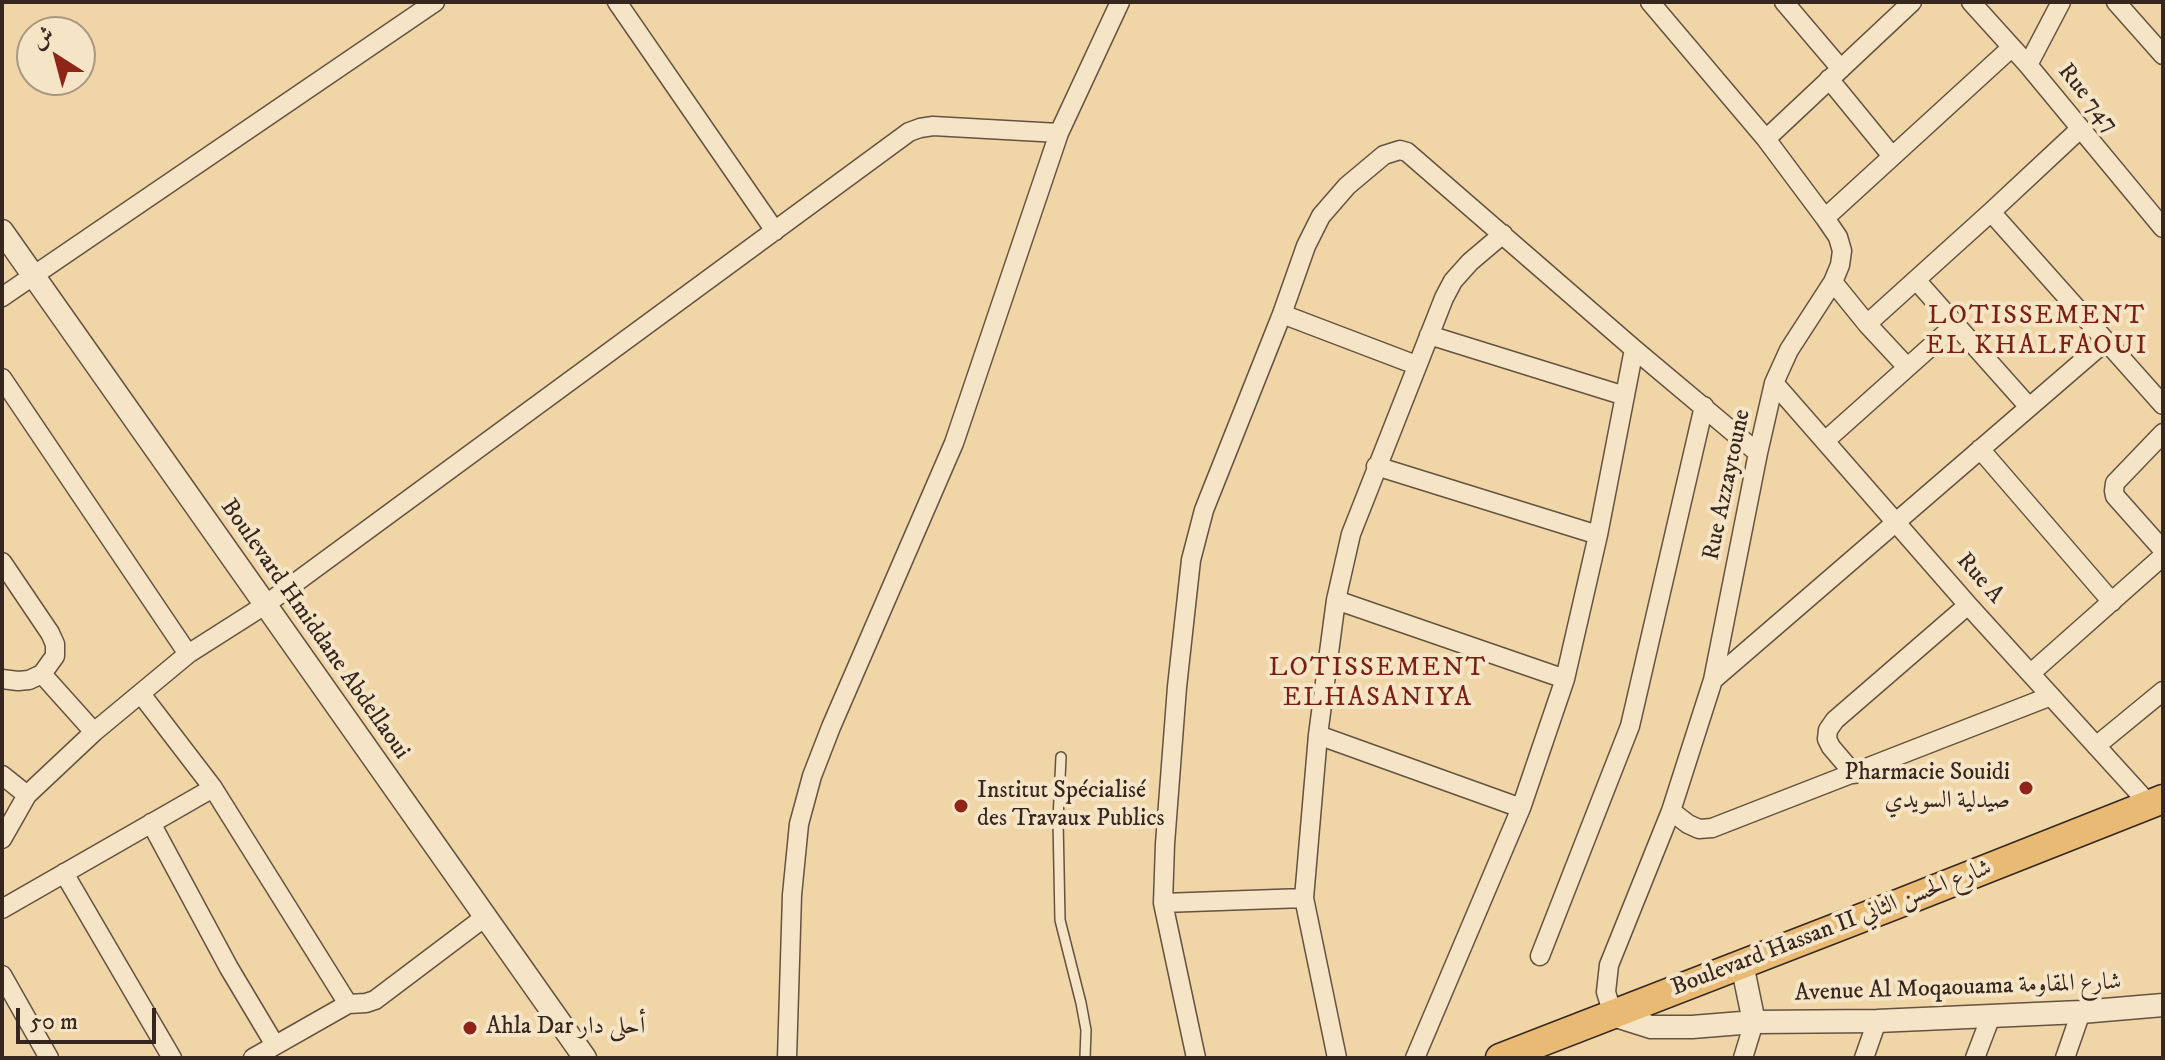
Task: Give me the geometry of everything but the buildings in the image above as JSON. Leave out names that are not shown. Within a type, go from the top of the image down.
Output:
[{"type":"main road","name":"Boulevard Hassan II شارع الحسن الثاني","points":[[1500,1058],[2156,802]]},
{"type":"street","points":[[2,297],[435,2]]},
{"type":"street","points":[[617,2],[775,231]]},
{"type":"street","points":[[787,1058],[792,895],[799,824],[812,776],[954,443],[1059,133],[1120,2]]},
{"type":"street","name":"Rue Azzaytoune","points":[[1613,1015],[1606,992],[1609,965],[1671,811],[1713,680],[1774,383],[1789,350],[1833,282],[1842,251],[1838,237],[1766,139],[1650,2]]},
{"type":"street","points":[[1784,2],[1892,156]]},
{"type":"street","points":[[1766,139],[1912,2]]},
{"type":"street","name":"Rue 747","points":[[1971,2],[2028,65],[2163,228]]},
{"type":"street","points":[[2028,65],[2061,2]]},
{"type":"street","points":[[2116,2],[2163,55]]},
{"type":"street","points":[[1825,218],[2011,48]]},
{"type":"street","points":[[2,839],[27,795],[94,732],[188,654],[265,605],[901,138],[920,128],[933,126],[1059,133]]},
{"type":"street","points":[[1867,324],[2080,129]]},
{"type":"street","points":[[1196,1058],[1163,903],[1177,687],[1191,560],[1204,510],[1306,246],[1321,216],[1347,186],[1384,155],[1400,150],[1407,152],[1758,453]]},
{"type":"street","points":[[1991,212],[2163,405]]},
{"type":"street","name":"Boulevard Hmiddane Abdellaoui","points":[[2,231],[584,1058]]},
{"type":"street","points":[[1337,1058],[1304,898],[1318,735],[1336,600],[1351,534],[1416,365],[1453,281],[1503,234]]},
{"type":"street","points":[[1916,280],[2029,407]]},
{"type":"street","points":[[1833,282],[1907,367]]},
{"type":"street","points":[[1282,314],[1416,365]]},
{"type":"street","points":[[1825,441],[1956,324]]},
{"type":"street","points":[[1429,335],[1625,396]]},
{"type":"street","points":[[1713,680],[2106,341]]},
{"type":"street","points":[[1415,1058],[1521,808],[1565,679],[1598,535],[1634,349]]},
{"type":"street","points":[[2,378],[188,654]]},
{"type":"street","name":"Rue A","points":[[1774,383],[2096,746],[2156,802]]},
{"type":"street","points":[[1540,956],[1630,726],[1704,406]]},
{"type":"street","points":[[2031,673],[2163,553],[2114,491],[2115,483],[2163,433]]},
{"type":"street","points":[[1980,449],[2112,602]]},
{"type":"street","points":[[1376,466],[1598,535]]},
{"type":"street","points":[[2,562],[55,644],[55,656],[42,674],[29,680],[2,679]]},
{"type":"street","points":[[1336,600],[1565,679]]},
{"type":"street","points":[[1854,774],[1831,747],[1827,739],[1828,730],[1835,720],[1968,605]]},
{"type":"street","points":[[42,674],[94,732]]},
{"type":"street","points":[[2096,746],[2163,691]]},
{"type":"street","points":[[141,694],[213,788],[348,1004]]},
{"type":"street","points":[[1671,811],[1699,829],[1712,828],[2051,696]]},
{"type":"street","points":[[1318,735],[1521,808]]},
{"type":"street","points":[[2,775],[27,795]]},
{"type":"street","points":[[2,909],[213,788]]},
{"type":"street","points":[[151,823],[229,968],[275,1045]]},
{"type":"street","points":[[64,873],[172,1058]]},
{"type":"street","points":[[1163,903],[1304,898]]},
{"type":"street","points":[[253,1058],[348,1004],[375,1000],[485,917]]},
{"type":"street","points":[[1742,964],[1754,1022],[1743,1058]]},
{"type":"street","points":[[2,975],[49,1058]]},
{"type":"street","name":"Avenue Al Moqaouama شارع المقاومة","points":[[1613,1015],[1651,1027],[1692,1027],[1754,1022],[1877,1021],[2081,1012],[2163,1005]]},
{"type":"street","points":[[2065,1058],[2081,1012]]},
{"type":"street","points":[[1975,1058],[1991,1016]]},
{"type":"street","points":[[1864,1058],[1877,1021]]},
{"type":"lane","points":[[1061,757],[1058,820],[1060,920],[1086,1030],[1085,1058]]},
{"type":"place","name":"Pharmacie Souidi صيدلية السويدي","points":[[2026,788]]},
{"type":"place","name":"Institut Spécialisé des Travaux Publics","points":[[961,806]]},
{"type":"place","name":"Ahla Dar أحلى دار","points":[[470,1028]]},
{"type":"district","name":"LOTISSEMENT EL KHALFAOUI","points":[[2037,333]]},
{"type":"district","name":"LOTISSEMENT ELHASANIYA","points":[[1378,685]]}]
